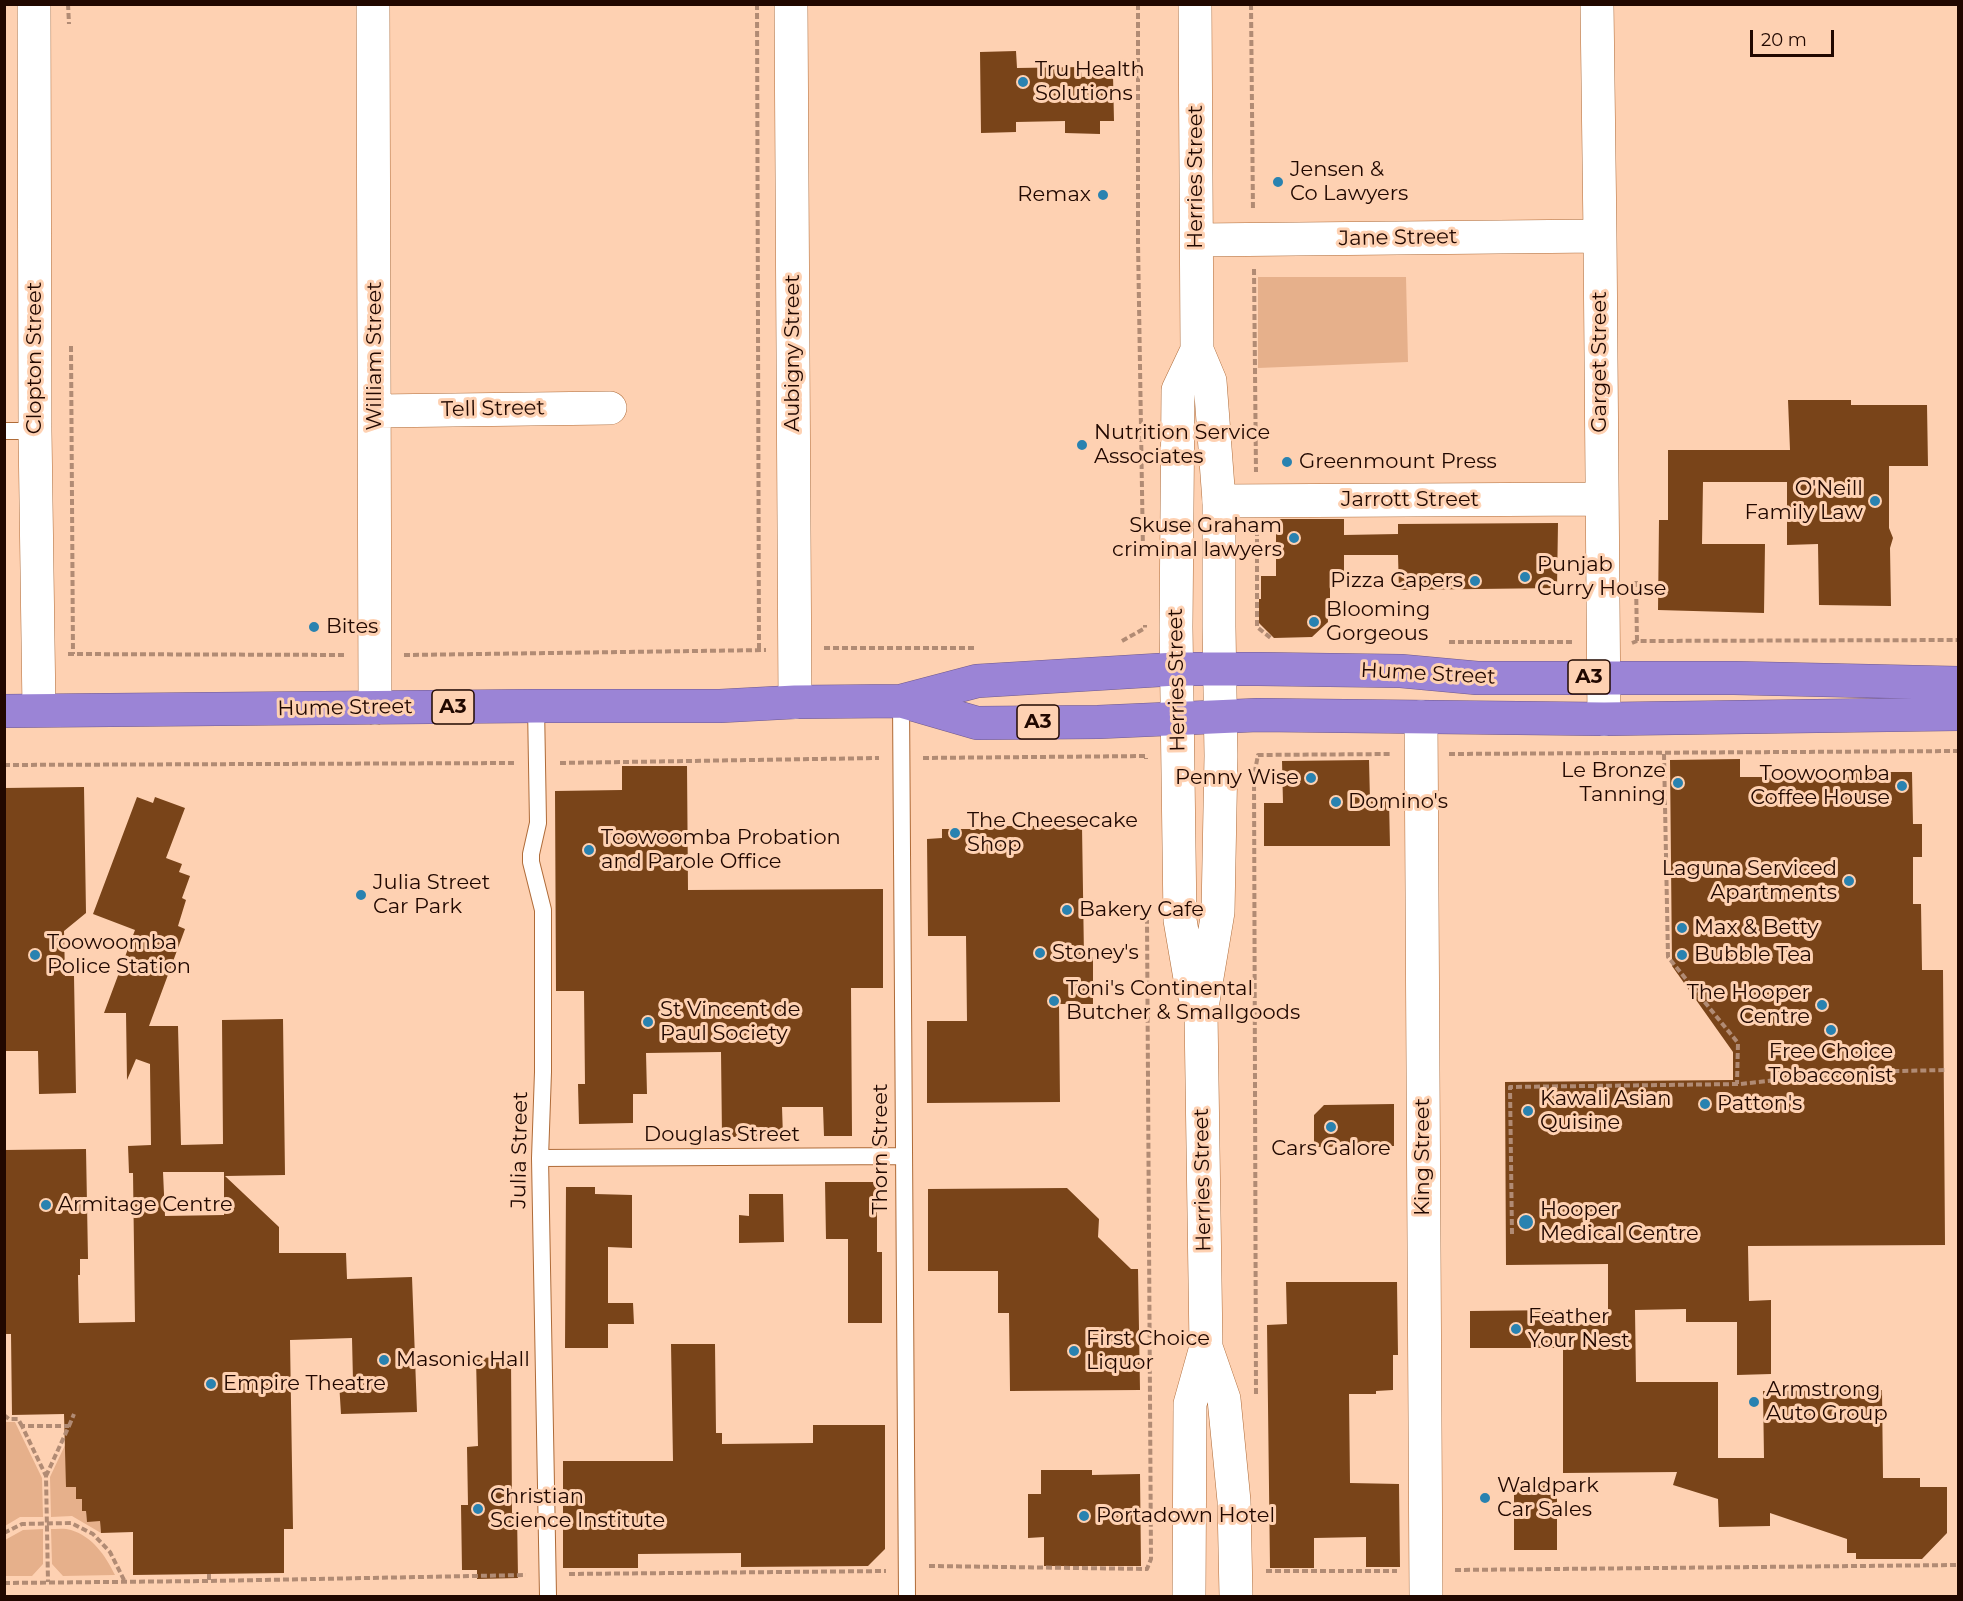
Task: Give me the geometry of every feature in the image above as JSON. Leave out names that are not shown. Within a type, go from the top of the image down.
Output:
[{"type":"highway","name":"Hume Street","points":[[4,711],[720,706],[795,702],[901,701],[977,681],[1176,669],[1401,671],[1477,678],[1603,677],[1959,683]]},
{"type":"highway","name":"Hume Street","points":[[901,701],[977,723],[1098,722],[1221,717],[1604,718],[1959,714]]},
{"type":"street","name":"Clopton Street","points":[[34,4],[20,431],[38,654],[39,711]]},
{"type":"street","name":"William Street","points":[[373,4],[376,411],[375,708]]},
{"type":"street","name":"Aubigny Street","points":[[791,4],[795,702]]},
{"type":"street","name":"Herries Street","points":[[1189,1596],[1190,1404],[1206,1347],[1201,1013],[1218,912],[1221,717],[1219,501],[1210,381],[1197,350],[1195,4]]},
{"type":"street","name":"Garget Street","points":[[1596,4],[1604,718]]},
{"type":"street","name":"Jane Street","points":[[1197,240],[1600,236]]},
{"type":"street","name":"Herries Street","points":[[1197,350],[1178,390],[1176,669],[1180,920],[1191,984],[1201,1013]]},
{"type":"street","name":"Tell Street","points":[[376,411],[610,408]]},
{"type":"street","name":"Jarrott Street","points":[[1219,501],[1601,499]]},
{"type":"street","name":"King Street","points":[[1421,717],[1426,1583]]},
{"type":"street","name":"Herries Street","points":[[1206,1347],[1224,1399],[1234,1501],[1236,1596]]},
{"type":"lane","name":"Thorn Street","points":[[901,701],[907,1596]]},
{"type":"lane","name":"Julia Street","points":[[536,706],[538,823],[531,854],[543,910],[543,1072],[540,1158],[548,1596]]},
{"type":"lane","name":"Douglas Street","points":[[540,1158],[904,1156]]},
{"type":"path","points":[[68,4],[69,24]]},
{"type":"path","points":[[758,4],[759,650]]},
{"type":"path","points":[[1138,4],[1138,231],[1144,558]]},
{"type":"path","points":[[1251,4],[1257,627]]},
{"type":"path","points":[[71,346],[73,654]]},
{"type":"path","points":[[1145,616],[1145,628]]},
{"type":"path","points":[[38,654],[376,655]]},
{"type":"path","points":[[1443,754],[1959,751]]},
{"type":"path","points":[[1256,1396],[1254,776],[1258,755],[1400,754]]},
{"type":"path","points":[[1664,754],[1668,957],[1738,1042],[1737,1084]]},
{"type":"path","points":[[4,765],[537,763],[1146,756],[1146,768]]},
{"type":"path","points":[[4,1583],[893,1571],[936,1565],[1147,1569],[1151,1559],[1147,909]]},
{"type":"path","points":[[1512,1234],[1510,1087],[1737,1084],[1851,1072],[1947,1070]]},
{"type":"path","points":[[46,1476],[74,1414]]},
{"type":"path","points":[[4,1415],[9,1419],[18,1419],[46,1476],[48,1582]]},
{"type":"path","points":[[22,1426],[69,1426]]},
{"type":"path","points":[[4,1533],[22,1524],[71,1523],[93,1534],[111,1552],[125,1582]]},
{"type":"path","points":[[1260,1566],[1264,1571],[1426,1583],[1959,1565]]},
{"type":"path","points":[[209,1574],[209,1581]]},
{"type":"shaded area","points":[[1258,277],[1406,277],[1408,362],[1258,368]]},
{"type":"shaded area","points":[[5,1422],[15,1422],[42,1478],[43,1517],[20,1517],[5,1526]]},
{"type":"shaded area","points":[[66,1443],[76,1487],[82,1499],[82,1511],[86,1511],[87,1521],[100,1521],[101,1533],[72,1516],[51,1517],[50,1477]]},
{"type":"shaded area","points":[[43,1529],[43,1564],[32,1576],[5,1576],[5,1540],[23,1530]]},
{"type":"shaded area","points":[[51,1529],[69,1529],[86,1537],[102,1554],[115,1575],[63,1576],[52,1564]]},
{"type":"building","points":[[1016,51],[1017,68],[1081,67],[1082,77],[1113,75],[1114,121],[1100,121],[1100,134],[1065,133],[1065,121],[1016,122],[1016,132],[981,133],[980,52]]},
{"type":"building","points":[[1788,400],[1851,400],[1851,405],[1927,405],[1928,466],[1889,466],[1889,528],[1893,538],[1890,548],[1891,606],[1819,605],[1818,544],[1787,545],[1787,482],[1703,482],[1702,544],[1765,544],[1764,613],[1658,610],[1659,520],[1668,520],[1668,450],[1790,450]]},
{"type":"building","points":[[1276,519],[1344,519],[1344,535],[1398,534],[1398,524],[1558,523],[1557,588],[1399,590],[1398,555],[1344,555],[1344,573],[1330,573],[1328,622],[1312,637],[1274,638],[1259,623],[1259,599],[1261,599],[1261,576],[1276,576]]},
{"type":"building","points":[[1740,759],[1740,777],[1852,777],[1852,772],[1912,772],[1913,824],[1922,824],[1922,857],[1913,857],[1913,904],[1921,904],[1922,970],[1943,970],[1945,1245],[1748,1246],[1749,1301],[1771,1300],[1771,1374],[1737,1375],[1737,1322],[1686,1322],[1686,1309],[1635,1310],[1636,1382],[1718,1382],[1718,1458],[1764,1458],[1763,1391],[1882,1390],[1883,1478],[1920,1478],[1920,1487],[1947,1487],[1947,1533],[1922,1559],[1856,1559],[1856,1553],[1847,1553],[1847,1539],[1770,1513],[1770,1526],[1719,1527],[1718,1499],[1673,1485],[1677,1472],[1563,1473],[1563,1348],[1470,1348],[1470,1311],[1562,1310],[1562,1324],[1608,1325],[1608,1264],[1506,1265],[1505,1082],[1733,1080],[1733,1052],[1672,966],[1670,760]]},
{"type":"building","name":"Domino's","points":[[1369,760],[1370,800],[1389,800],[1390,846],[1264,846],[1264,803],[1283,803],[1282,761]]},
{"type":"building","points":[[622,766],[687,766],[688,890],[883,889],[883,988],[851,988],[852,1136],[824,1136],[823,1107],[782,1107],[783,1137],[722,1137],[721,1052],[646,1053],[647,1094],[633,1094],[633,1123],[579,1124],[578,1084],[585,1084],[584,991],[556,991],[555,791],[622,790]]},
{"type":"building","name":"Toowoomba Police Station","points":[[84,787],[86,913],[64,931],[65,976],[74,976],[76,1093],[39,1094],[38,1051],[4,1051],[4,788]]},
{"type":"building","points":[[137,797],[153,803],[155,797],[185,808],[166,858],[182,864],[179,872],[190,876],[182,898],[186,900],[178,926],[185,929],[149,1026],[178,1026],[181,1145],[223,1144],[222,1020],[283,1019],[285,1175],[225,1176],[279,1227],[279,1253],[346,1253],[347,1279],[412,1277],[417,1412],[341,1414],[339,1382],[353,1381],[352,1338],[290,1340],[293,1529],[284,1529],[284,1573],[133,1575],[133,1532],[101,1533],[100,1521],[87,1522],[86,1511],[82,1511],[82,1499],[76,1499],[76,1487],[66,1487],[64,1414],[12,1415],[11,1334],[4,1334],[4,1150],[86,1149],[88,1259],[80,1259],[79,1323],[135,1322],[133,1173],[129,1173],[128,1146],[151,1145],[150,1064],[136,1059],[127,1080],[126,1013],[104,1013],[135,930],[93,914]],"holes":[[[163,1172],[224,1172],[224,1215],[165,1216]]]},
{"type":"building","points":[[989,826],[1082,826],[1084,957],[1093,957],[1093,1004],[1059,1004],[1060,1102],[927,1103],[927,1021],[967,1021],[966,936],[928,936],[927,839],[942,838],[942,829],[989,829]]},
{"type":"building","points":[[1394,1104],[1394,1146],[1314,1147],[1314,1115],[1324,1105]]},
{"type":"building","points":[[825,1182],[877,1182],[877,1252],[882,1252],[882,1323],[848,1323],[848,1239],[826,1239]]},
{"type":"building","points":[[566,1187],[595,1187],[595,1194],[632,1195],[632,1248],[608,1247],[608,1303],[633,1303],[634,1324],[608,1324],[608,1348],[565,1348]]},
{"type":"building","points":[[1067,1188],[1099,1219],[1098,1237],[1131,1269],[1138,1269],[1140,1390],[1010,1391],[1009,1313],[998,1313],[998,1271],[928,1271],[928,1189]]},
{"type":"building","points":[[749,1194],[783,1194],[784,1242],[739,1243],[739,1215],[749,1216]]},
{"type":"building","points":[[1286,1282],[1397,1282],[1398,1355],[1393,1355],[1393,1390],[1376,1391],[1376,1394],[1349,1394],[1350,1483],[1399,1484],[1400,1567],[1366,1567],[1366,1537],[1314,1538],[1314,1568],[1270,1568],[1267,1325],[1287,1324]]},
{"type":"building","points":[[671,1344],[715,1344],[716,1433],[722,1433],[722,1444],[813,1443],[813,1425],[885,1425],[885,1549],[868,1566],[741,1567],[741,1553],[638,1554],[638,1568],[563,1568],[563,1461],[673,1461]]},
{"type":"building","name":"Christian Science Institute","points":[[511,1357],[512,1513],[517,1513],[518,1578],[477,1579],[477,1570],[462,1570],[461,1505],[468,1505],[467,1447],[478,1446],[476,1358]]},
{"type":"building","name":"Portadown Hotel","points":[[1041,1470],[1092,1470],[1092,1475],[1140,1474],[1141,1566],[1044,1566],[1044,1537],[1028,1538],[1028,1494],[1041,1494]]},
{"type":"building","points":[[1557,1485],[1557,1550],[1514,1550],[1514,1486]]},
{"type":"place","name":"Tru Health Solutions","points":[[1023,82]]},
{"type":"place","name":"Jensen & Co Lawyers","points":[[1278,182]]},
{"type":"place","name":"Remax","points":[[1103,195]]},
{"type":"place","name":"Nutrition Service Associates","points":[[1082,445]]},
{"type":"place","name":"Greenmount Press","points":[[1287,462]]},
{"type":"place","name":"O'Neill Family Law","points":[[1875,501]]},
{"type":"place","name":"Skuse Graham criminal lawyers","points":[[1294,538]]},
{"type":"place","name":"Punjab Curry House","points":[[1525,577]]},
{"type":"place","name":"Pizza Capers","points":[[1475,581]]},
{"type":"place","name":"Blooming Gorgeous","points":[[1314,622]]},
{"type":"place","name":"Bites","points":[[314,627]]},
{"type":"place","name":"Penny Wise","points":[[1311,778]]},
{"type":"place","name":"Le Bronze Tanning","points":[[1678,783]]},
{"type":"place","name":"Toowoomba Coffee House","points":[[1902,786]]},
{"type":"place","name":"Domino's","points":[[1336,802]]},
{"type":"place","name":"The Cheesecake Shop","points":[[955,833]]},
{"type":"place","name":"Toowoomba Probation and Parole Office","points":[[589,850]]},
{"type":"place","name":"Laguna Serviced Apartments","points":[[1849,881]]},
{"type":"place","name":"Julia Street Car Park","points":[[361,895]]},
{"type":"place","name":"Bakery Cafe","points":[[1067,910]]},
{"type":"place","name":"Max & Betty","points":[[1682,928]]},
{"type":"place","name":"Stoney's","points":[[1040,953]]},
{"type":"place","name":"Toowoomba Police Station","points":[[35,955]]},
{"type":"place","name":"Bubble Tea","points":[[1682,955]]},
{"type":"place","name":"Toni's Continental Butcher & Smallgoods","points":[[1054,1001]]},
{"type":"place","name":"The Hooper Centre","points":[[1822,1005]]},
{"type":"place","name":"St Vincent de Paul Society","points":[[648,1022]]},
{"type":"place","name":"Free Choice Tobacconist","points":[[1831,1030]]},
{"type":"place","name":"Patton's","points":[[1705,1104]]},
{"type":"place","name":"Kawali Asian Quisine","points":[[1528,1111]]},
{"type":"place","name":"Cars Galore","points":[[1331,1127]]},
{"type":"place","name":"Armitage Centre","points":[[46,1205]]},
{"type":"place","name":"Hooper Medical Centre","points":[[1526,1222]]},
{"type":"place","name":"Feather Your Nest","points":[[1516,1329]]},
{"type":"place","name":"First Choice Liquor","points":[[1074,1351]]},
{"type":"place","name":"Masonic Hall","points":[[384,1360]]},
{"type":"place","name":"Empire Theatre","points":[[211,1384]]},
{"type":"place","name":"Armstrong Auto Group","points":[[1754,1402]]},
{"type":"place","name":"Waldpark Car Sales","points":[[1485,1498]]},
{"type":"place","name":"Christian Science Institute","points":[[478,1509]]},
{"type":"place","name":"Portadown Hotel","points":[[1084,1516]]}]
